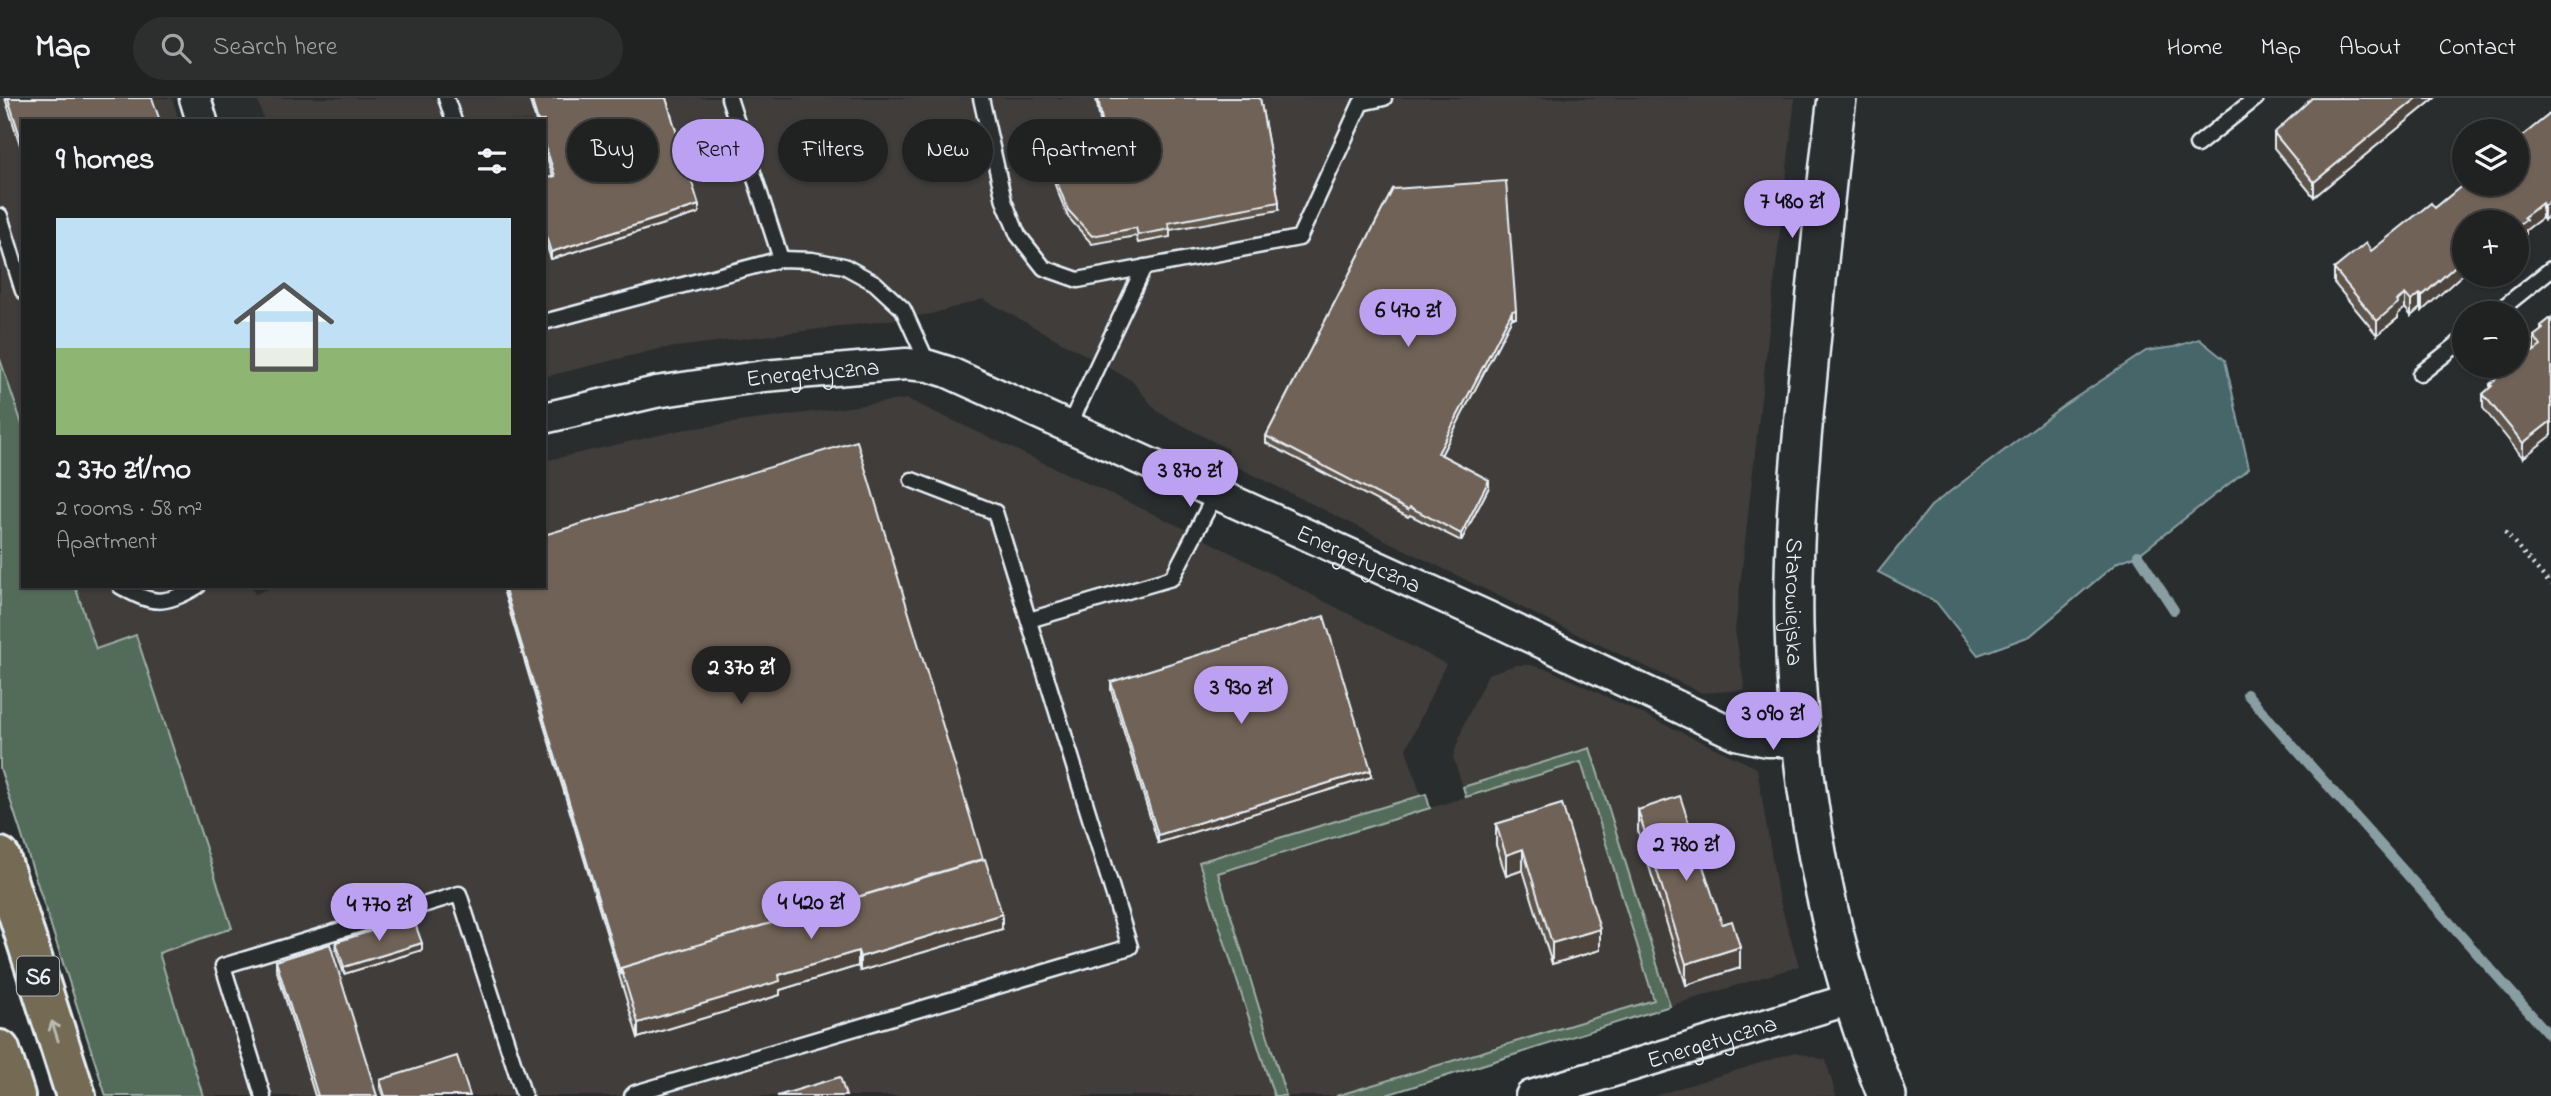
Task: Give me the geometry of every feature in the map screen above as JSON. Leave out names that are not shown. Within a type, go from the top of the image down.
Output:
[{"type":"highway","name":"S6","points":[[0,857],[76,1096]]},
{"type":"highway","points":[[0,1050],[15,1096]]},
{"type":"street","points":[[195,98],[201,119]]},
{"type":"street","name":"Starowiejska","points":[[1837,98],[1807,388],[1797,519],[1794,627],[1801,741],[1819,870],[1851,999],[1887,1096]]},
{"type":"street","name":"Energetyczna","points":[[546,418],[656,393],[764,376],[906,364],[929,366],[1069,426],[1488,617],[1735,734],[1767,741],[1801,741]]},
{"type":"street","name":"Energetyczna","points":[[1531,1096],[1851,999]]},
{"type":"lane","points":[[446,98],[452,119]]},
{"type":"lane","points":[[729,98],[781,259]]},
{"type":"lane","points":[[981,98],[1004,201],[1018,235],[1044,268],[1078,280],[1299,238],[1360,103],[1384,98]]},
{"type":"lane","points":[[2197,145],[2256,98]]},
{"type":"lane","points":[[0,216],[21,284]]},
{"type":"lane","points":[[546,322],[781,259],[812,260],[845,266],[875,283],[903,309],[929,366]]},
{"type":"lane","points":[[1069,426],[1144,267]]},
{"type":"lane","points":[[2511,301],[2551,269]]},
{"type":"lane","points":[[2420,374],[2452,349]]},
{"type":"lane","points":[[632,1096],[1130,947],[995,512],[912,480]]},
{"type":"lane","points":[[1029,620],[1172,578],[1216,493]]},
{"type":"lane","points":[[124,588],[145,600],[176,600],[195,588]]},
{"type":"lane","points":[[263,1096],[223,965],[459,894],[524,1096]]},
{"type":"path","points":[[2505,532],[2551,585]]},
{"type":"shaded area","points":[[0,98],[172,98],[178,119],[21,119],[21,421],[0,359]]},
{"type":"shaded area","points":[[257,98],[1795,98],[1735,631],[1745,690],[1702,693],[1545,619],[1225,461],[1229,450],[1158,412],[1131,380],[983,299],[931,314],[659,349],[546,377],[546,119],[263,119]]},
{"type":"shaded area","points":[[907,399],[1179,526],[1446,664],[1406,749],[1421,796],[1199,862],[1274,1096],[203,1096],[159,953],[232,928],[136,635],[96,649],[76,588],[253,588],[255,594],[271,588],[546,588],[546,461],[681,430]]},
{"type":"shaded area","points":[[1516,665],[1550,670],[1757,768],[1778,895],[1799,966],[1670,1006],[1590,748],[1463,787],[1453,757],[1464,724],[1488,674]]},
{"type":"shaded area","points":[[1581,762],[1654,1000],[1336,1096],[1286,1096],[1217,873]]},
{"type":"shaded area","points":[[1795,1052],[1826,1060],[1836,1096],[1654,1096]]},
{"type":"green space","points":[[0,359],[21,421],[21,588],[76,588],[96,649],[136,635],[232,928],[159,953],[203,1096],[106,1096],[0,768]]},
{"type":"green space","points":[[1590,748],[1670,1006],[1383,1096],[1336,1096],[1654,1000],[1581,762],[1466,797],[1463,787]]},
{"type":"green space","points":[[1426,794],[1430,808],[1218,873],[1286,1096],[1274,1096],[1199,862]]},
{"type":"water","points":[[2199,339],[2225,360],[2249,468],[2138,555],[2118,562],[2030,636],[1978,655],[1936,602],[1878,572],[1931,506],[2060,408],[2146,351],[2174,347]]},
{"type":"building","points":[[8,98],[152,98],[159,119],[21,119],[21,140]]},
{"type":"building","points":[[531,98],[666,98],[672,119],[672,182],[692,182],[699,205],[551,252],[546,236],[546,178],[555,176],[546,147],[546,119],[537,119]]},
{"type":"building","points":[[1098,98],[1260,98],[1279,202],[1168,223],[1170,229],[1138,235],[1136,228],[1092,236],[1068,210],[1057,182],[1161,182],[1161,119],[1102,119]]},
{"type":"building","points":[[2312,98],[2417,98],[2314,182],[2274,133]]},
{"type":"building","points":[[2551,113],[2551,200],[2529,213],[2529,210],[2452,210],[2452,269],[2422,296],[2420,294],[2411,301],[2405,294],[2377,321],[2334,269],[2366,243],[2371,251],[2431,203],[2435,208],[2452,194],[2529,196],[2529,131]]},
{"type":"building","points":[[1506,181],[1516,310],[1512,311],[1438,453],[1489,480],[1461,534],[1410,507],[1408,510],[1266,436],[1393,189]]},
{"type":"building","points":[[2551,318],[2551,421],[2523,443],[2483,394],[2497,378],[2529,378],[2529,352],[2541,346],[2534,336],[2543,329],[2541,326]]},
{"type":"building","points":[[857,441],[983,859],[621,968],[621,975],[505,588],[546,588],[546,534]]},
{"type":"building","points":[[1324,616],[1371,770],[1158,835],[1111,682]]},
{"type":"building","points":[[1680,796],[1722,924],[1732,921],[1740,947],[1686,964],[1638,810]]},
{"type":"building","points":[[1562,804],[1600,929],[1552,943],[1523,849],[1506,855],[1496,824]]},
{"type":"building","points":[[985,859],[1002,914],[860,957],[858,951],[779,975],[780,981],[638,1023],[621,968]]},
{"type":"building","points":[[413,918],[422,943],[344,967],[336,942]]},
{"type":"building","points":[[330,944],[377,1096],[318,1096],[276,961]]},
{"type":"building","points":[[457,1056],[470,1096],[385,1096],[380,1080]]},
{"type":"building","points":[[840,1077],[846,1096],[777,1096]]},
{"type":"waterway","points":[[2138,555],[2174,610]]},
{"type":"waterway","points":[[2247,694],[2551,1037]]}]
